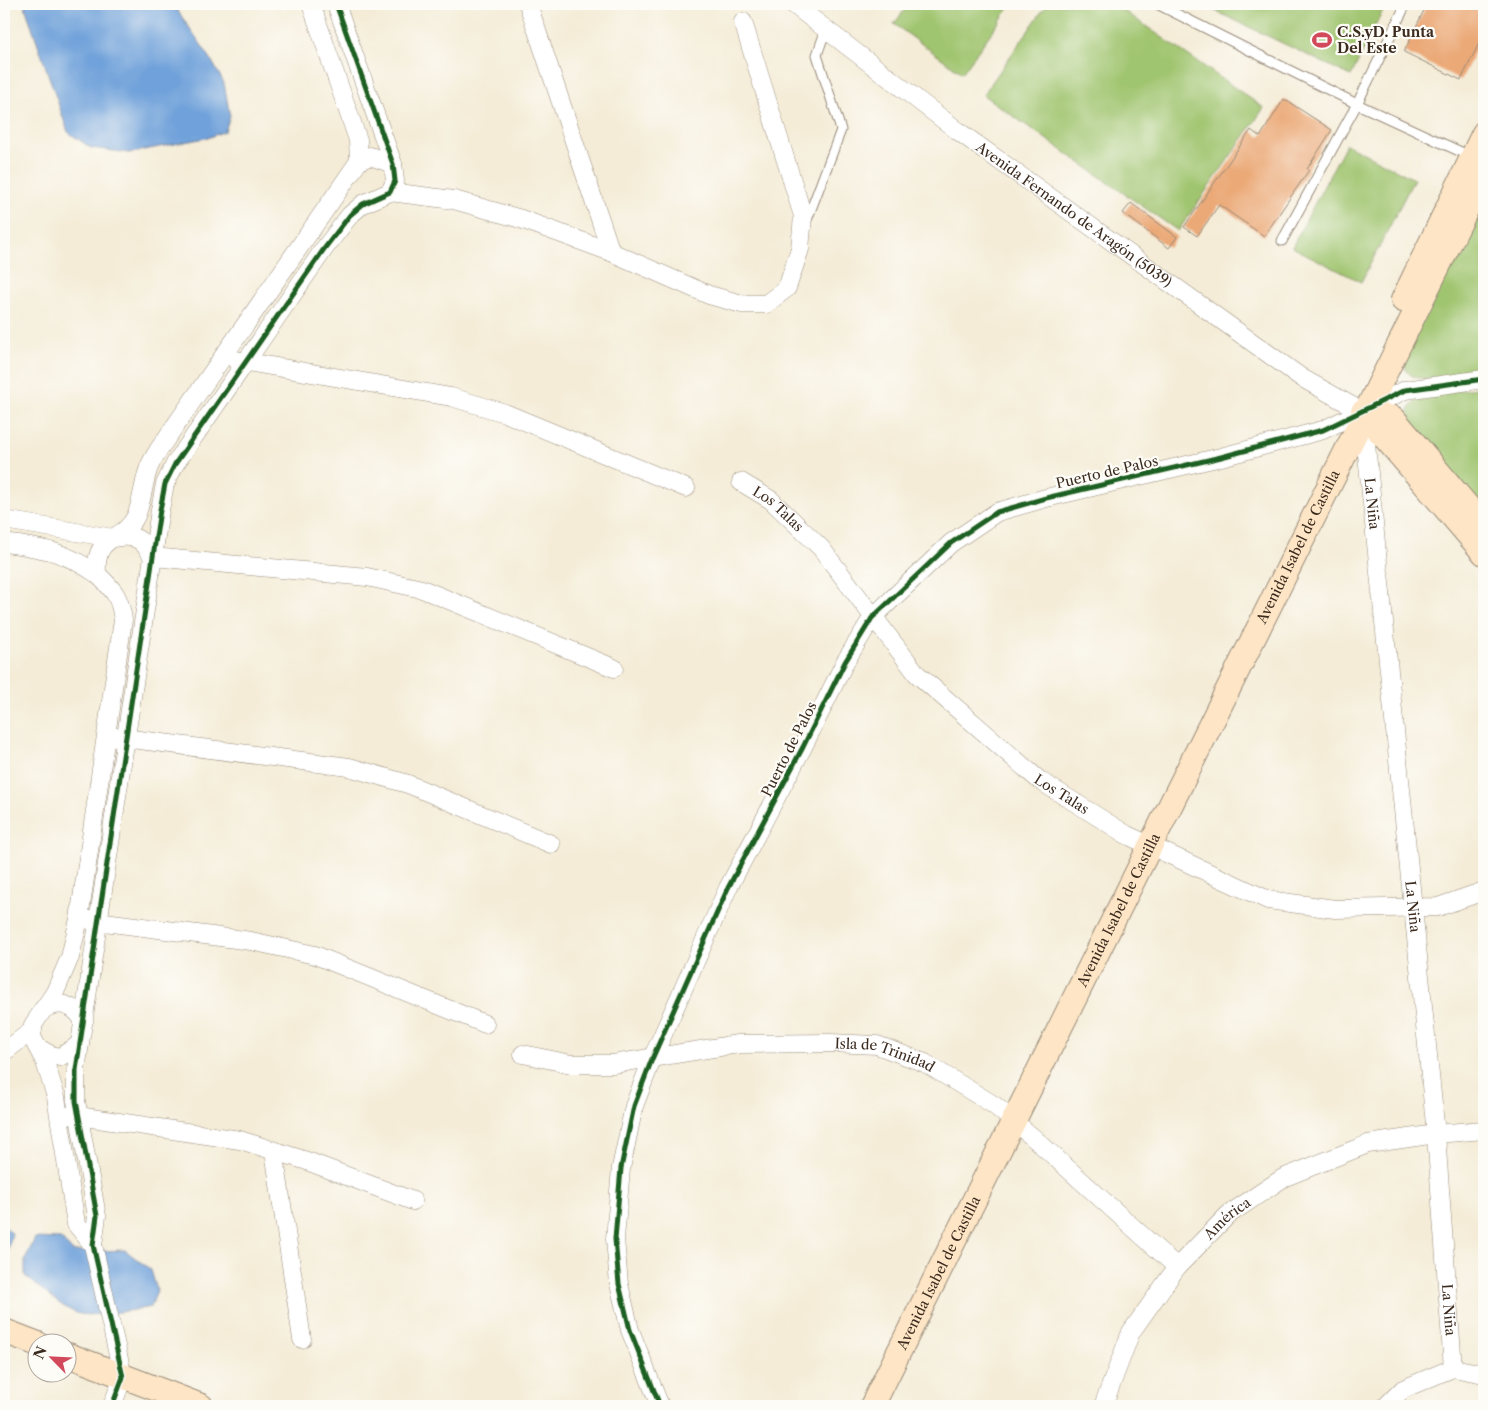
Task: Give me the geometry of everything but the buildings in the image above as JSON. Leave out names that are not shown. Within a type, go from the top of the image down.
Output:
[{"type":"street","points":[[311,4],[358,140],[359,161]]},
{"type":"street","points":[[336,4],[393,164],[395,181],[390,192]]},
{"type":"street","points":[[528,4],[611,252]]},
{"type":"street","name":"Avenida Fernando de Aragón (5039)","points":[[793,4],[958,131],[1302,378],[1363,412]]},
{"type":"street","points":[[112,1406],[123,1376],[93,1247],[97,1216],[76,1101],[76,1070],[165,484],[175,464],[350,215],[369,201],[390,192],[454,200],[520,219],[611,252],[709,295],[742,304],[766,304],[787,288],[800,249],[803,216],[744,22]]},
{"type":"street","name":"Avenida Isabel de Castilla","points":[[872,1406],[1014,1122],[1363,412],[1478,166],[1484,133]]},
{"type":"street","points":[[97,574],[96,559],[100,549],[135,517],[148,468],[159,449],[359,161],[370,156],[393,164]]},
{"type":"street","points":[[349,177],[350,188],[357,196],[369,201]]},
{"type":"street","points":[[223,357],[450,398],[505,413],[686,488]]},
{"type":"street","name":"Puerto de Palos","points":[[660,1406],[630,1330],[618,1284],[615,1239],[621,1168],[634,1106],[652,1059],[728,888],[804,747],[845,662],[872,618],[951,543],[997,512],[1046,498],[1220,457],[1323,430],[1406,390],[1484,379]]},
{"type":"street","points":[[1363,412],[1393,418],[1484,526]]},
{"type":"street","points":[[1363,412],[1484,553]]},
{"type":"street","name":"La Niña","points":[[1363,412],[1436,1134],[1453,1368]]},
{"type":"street","name":"Los Talas","points":[[741,482],[771,500],[821,548],[872,618],[917,674],[1039,780],[1127,835],[1268,900],[1335,909],[1438,907],[1484,891]]},
{"type":"street","points":[[4,520],[113,538],[135,538],[145,542],[153,557]]},
{"type":"street","points":[[4,543],[57,551],[77,560],[97,574],[117,595],[120,601],[123,620],[79,919],[70,957],[55,992],[42,1010],[35,1038],[48,1071],[58,1112],[76,1224],[93,1247]]},
{"type":"street","points":[[153,557],[367,577],[422,589],[614,668]]},
{"type":"street","points":[[117,595],[131,599],[140,597],[149,588]]},
{"type":"street","points":[[106,736],[127,737],[349,767],[408,784],[551,844]]},
{"type":"street","points":[[79,919],[251,941],[315,955],[485,1024]]},
{"type":"street","points":[[42,1010],[58,1004],[69,1005],[77,1010],[84,1020]]},
{"type":"street","points":[[35,1038],[50,1055],[60,1057],[80,1044]]},
{"type":"street","points":[[4,1052],[35,1038]]},
{"type":"street","name":"Isla de Trinidad","points":[[523,1054],[571,1064],[612,1064],[738,1044],[830,1043],[877,1045],[925,1063],[994,1105],[1177,1267]]},
{"type":"street","points":[[58,1112],[80,1118],[240,1140],[413,1201]]},
{"type":"street","name":"América","points":[[1103,1406],[1131,1332],[1177,1267],[1228,1215],[1284,1178],[1368,1144],[1436,1134],[1484,1130]]},
{"type":"street","points":[[274,1151],[302,1339]]},
{"type":"street","points":[[4,1331],[28,1340]]},
{"type":"street","points":[[78,1359],[201,1406]]},
{"type":"street","points":[[1386,1406],[1403,1389],[1453,1368],[1484,1374]]},
{"type":"lane","points":[[1157,4],[1478,166]]},
{"type":"lane","points":[[1282,241],[1357,104],[1406,4]]},
{"type":"lane","points":[[802,232],[841,130],[817,55],[826,29]]},
{"type":"green space","points":[[909,4],[1012,4],[962,73],[894,24]]},
{"type":"green space","points":[[1047,4],[1114,4],[1264,108],[1178,231],[983,95]]},
{"type":"green space","name":"C.S.yD. Punta Del Este","points":[[1201,4],[1386,4],[1351,76]]},
{"type":"green space","points":[[1346,144],[1414,179],[1361,282],[1292,247]]},
{"type":"green space","points":[[1484,190],[1484,370],[1428,379],[1413,376],[1407,371],[1402,360]]},
{"type":"green space","points":[[1484,387],[1484,516],[1407,421],[1410,407],[1420,397]]},
{"type":"water","points":[[24,4],[173,4],[209,56],[224,83],[230,116],[225,131],[210,137],[129,153],[91,148],[68,132]]},
{"type":"water","points":[[4,1226],[12,1233],[7,1254],[4,1255]]},
{"type":"water","points":[[35,1238],[61,1239],[73,1252],[125,1250],[151,1270],[157,1290],[151,1307],[94,1315],[80,1314],[66,1308],[25,1276],[25,1260]]},
{"type":"cycle path","points":[[112,1406],[123,1377],[93,1245],[97,1216],[76,1101],[76,1070],[160,510],[165,484],[175,464],[324,249],[350,215],[363,204],[390,192],[395,181],[393,164],[336,4]]},
{"type":"cycle path","points":[[660,1406],[630,1330],[619,1284],[615,1239],[621,1168],[634,1106],[652,1059],[728,888],[803,747],[845,662],[872,618],[951,543],[997,512],[1046,498],[1221,457],[1323,430],[1405,390],[1484,379]]},
{"type":"place","name":"C.S.yD. Punta Del Este","points":[[1322,40]]}]
